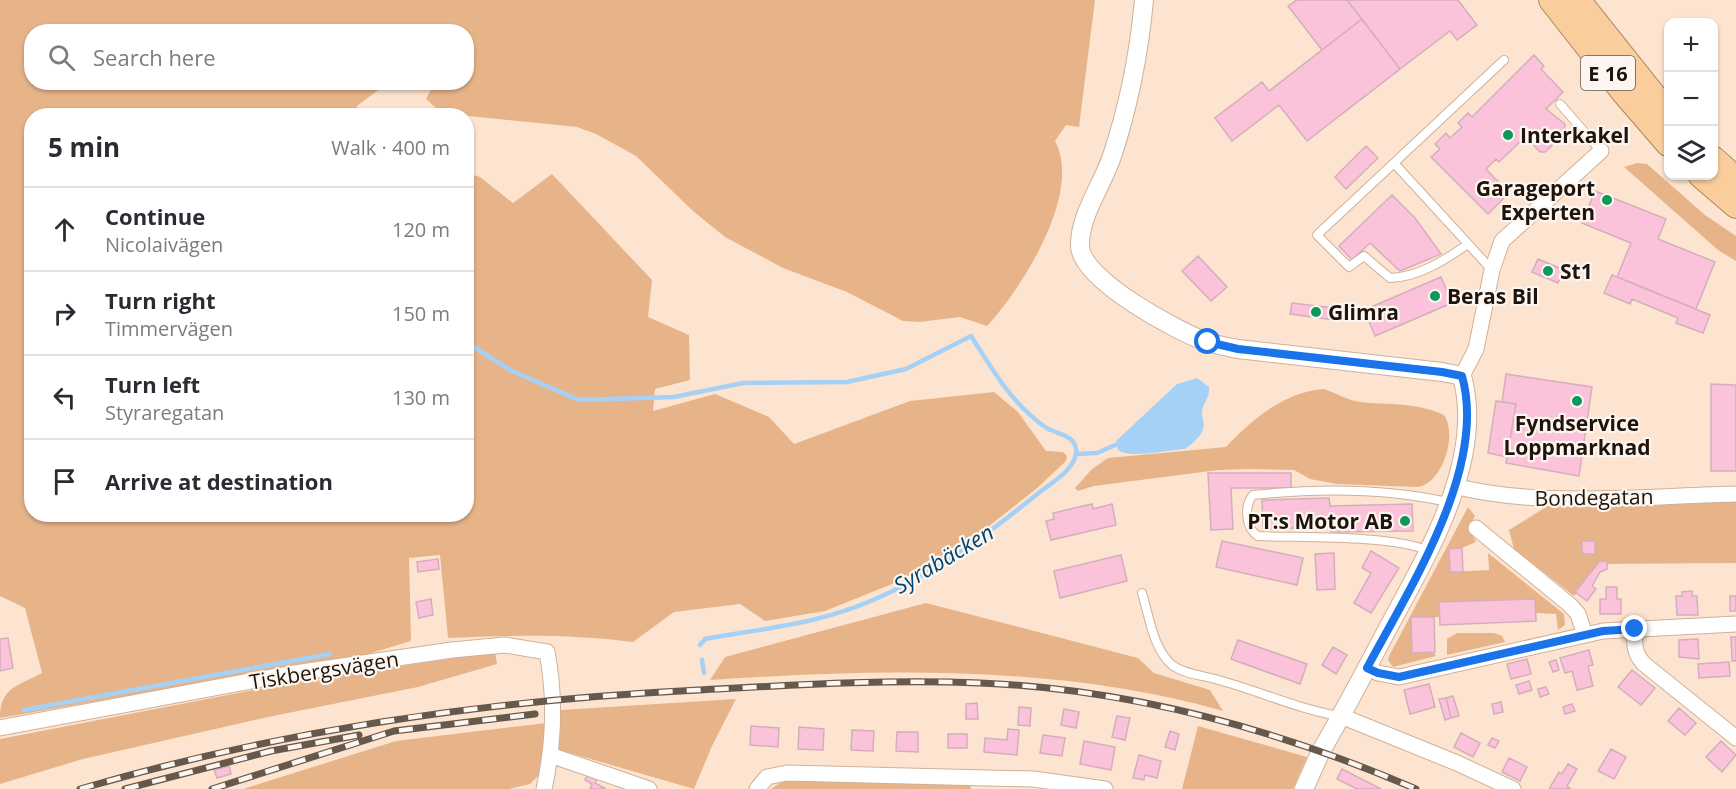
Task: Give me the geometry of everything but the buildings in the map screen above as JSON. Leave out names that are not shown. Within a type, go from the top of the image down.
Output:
[{"type":"highway","name":"E 16","points":[[1551,0],[1624,93],[1664,139]]},
{"type":"highway","name":"E 16","points":[[1578,0],[1664,108]]},
{"type":"highway","points":[[1718,163],[1736,179]]},
{"type":"highway","points":[[1706,180],[1736,206]]},
{"type":"street","points":[[1144,0],[1131,94],[1106,174],[1084,222],[1080,247],[1088,268],[1105,284],[1170,325],[1209,343],[1238,349],[1462,376]]},
{"type":"street","points":[[1304,789],[1321,751],[1429,551],[1451,495],[1468,407],[1462,376],[1476,350],[1497,252],[1511,231],[1601,151]]},
{"type":"street","name":"Bondegatan","points":[[1451,495],[1533,498],[1736,494]]},
{"type":"street","points":[[1476,528],[1570,605],[1578,614],[1585,635]]},
{"type":"street","points":[[1367,668],[1378,673],[1399,677],[1585,635],[1635,629],[1736,624]]},
{"type":"street","points":[[1635,629],[1636,656],[1736,738]]},
{"type":"street","name":"Tiskbergsvägen","points":[[0,728],[288,674],[452,650],[505,645],[547,652],[554,726],[550,755]]},
{"type":"street","points":[[1341,716],[1457,763],[1513,789]]},
{"type":"street","points":[[544,789],[550,755],[649,789]]},
{"type":"street","points":[[757,789],[767,777],[788,773],[1033,779],[1105,789]]},
{"type":"lane","points":[[1467,244],[1445,260],[1404,278],[1390,278],[1364,256],[1348,267],[1317,236],[1504,60]]},
{"type":"lane","points":[[1560,104],[1601,151]]},
{"type":"lane","points":[[1394,163],[1492,270]]},
{"type":"lane","points":[[1429,551],[1418,546],[1369,541],[1258,536],[1252,533],[1249,525],[1247,511],[1249,500],[1254,495],[1341,491],[1451,495]]},
{"type":"lane","points":[[1142,593],[1159,646],[1173,666],[1320,713],[1341,716]]},
{"type":"shaded area","points":[[0,0],[1095,0],[1079,127],[1066,125],[1055,141],[1062,162],[1061,186],[1055,212],[1045,239],[1031,264],[987,326],[960,317],[919,322],[903,321],[847,292],[783,268],[725,237],[693,211],[636,156],[596,134],[577,127],[474,117],[474,108],[436,108],[426,99],[430,90],[474,90],[474,24],[24,24],[24,90],[379,90],[357,108],[24,108],[24,522],[474,522],[474,175],[480,177],[513,203],[552,174],[652,280],[648,317],[689,335],[690,380],[655,389],[653,411],[715,394],[769,417],[794,444],[910,401],[994,392],[1018,412],[1046,451],[1063,452],[1067,456],[1066,461],[1036,489],[965,545],[897,582],[825,611],[765,621],[740,604],[674,612],[633,642],[540,636],[448,638],[440,555],[409,558],[411,641],[368,654],[0,718],[3,700],[7,694],[18,685],[42,673],[25,608],[0,596]]},
{"type":"shaded area","points":[[1637,163],[1647,164],[1705,215],[1736,236],[1736,261],[1718,250],[1624,167]]},
{"type":"shaded area","points":[[1324,389],[1355,401],[1413,406],[1444,415],[1448,424],[1448,446],[1445,458],[1434,478],[1417,487],[1337,484],[1310,479],[1294,470],[1250,469],[1218,470],[1094,486],[1078,491],[1075,488],[1092,469],[1108,458],[1226,447],[1258,417],[1282,401],[1309,391]]},
{"type":"shaded area","points":[[1736,500],[1736,563],[1599,564],[1574,596],[1514,549],[1509,530],[1554,502]]},
{"type":"shaded area","points":[[1468,507],[1475,516],[1469,528],[1476,542],[1462,548],[1449,549],[1450,572],[1489,570],[1488,553],[1564,614],[1565,625],[1558,630],[1556,614],[1536,613],[1535,599],[1439,602],[1439,617],[1412,617],[1436,656],[1393,667],[1388,660],[1389,656]]},
{"type":"shaded area","points":[[926,603],[1138,658],[1154,673],[1210,690],[1223,711],[1160,696],[1096,685],[968,674],[839,674],[710,680],[725,657]]},
{"type":"shaded area","points":[[1457,633],[1494,633],[1502,636],[1505,642],[1447,655],[1447,639]]},
{"type":"shaded area","points":[[495,652],[497,664],[418,687],[273,716],[83,759],[0,784],[0,739],[289,683]]},
{"type":"shaded area","points":[[736,699],[712,746],[694,789],[563,751],[530,784],[509,789],[243,789],[396,741],[546,723],[545,711]]},
{"type":"shaded area","points":[[1198,726],[1307,757],[1293,789],[1182,789]]},
{"type":"shaded area","points":[[783,781],[970,785],[971,789],[771,789]]},
{"type":"water","points":[[1197,378],[1209,387],[1209,391],[1202,411],[1203,429],[1194,442],[1185,449],[1150,453],[1131,454],[1118,450],[1116,441],[1177,384]]},
{"type":"waterway","name":"Syrabäcken","points":[[474,347],[512,371],[579,400],[674,397],[743,383],[847,382],[906,369],[971,336],[1012,397],[1045,427],[1068,437],[1075,444],[1076,456],[1062,475],[986,534],[905,585],[847,610],[802,622],[705,639],[700,645]]},
{"type":"waterway","points":[[1076,454],[1097,453],[1115,445]]},
{"type":"waterway","points":[[24,710],[330,654]]},
{"type":"waterway","points":[[702,660],[704,673]]},
{"type":"railway","points":[[80,789],[156,768],[309,734],[464,710],[620,695],[875,682],[980,683],[1036,687],[1148,704],[1203,716],[1311,748],[1416,789]]},
{"type":"railway","points":[[212,789],[394,731],[535,714]]},
{"type":"railway","points":[[125,789],[271,751],[359,735]]},
{"type":"place","name":"Interkakel","points":[[1508,135]]},
{"type":"place","name":"Garageport Experten","points":[[1607,200]]},
{"type":"place","name":"St1","points":[[1548,271]]},
{"type":"place","name":"Beras Bil","points":[[1435,296]]},
{"type":"place","name":"Glimra","points":[[1316,312]]},
{"type":"place","name":"Fyndservice Loppmarknad","points":[[1577,401]]},
{"type":"place","name":"PT:s Motor AB","points":[[1405,521]]},
{"type":"route","points":[[1208,342],[1238,349],[1295,354],[1462,376],[1468,407],[1459,467],[1449,503],[1429,551],[1367,668],[1391,677],[1409,676],[1603,631],[1635,629]]}]
